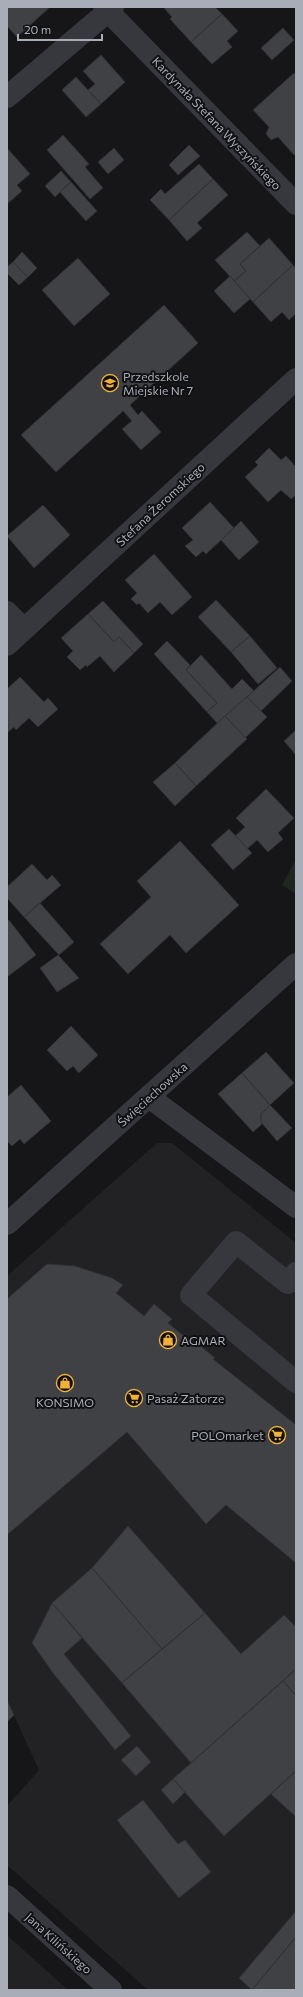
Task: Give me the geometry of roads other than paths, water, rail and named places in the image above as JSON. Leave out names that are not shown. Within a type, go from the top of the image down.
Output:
[{"type":"street","points":[[7,97],[109,8]]},
{"type":"street","name":"Kardynała Stefana Wyszyńskiego","points":[[109,8],[296,204]]},
{"type":"street","name":"Stefana Żeromskiego","points":[[7,644],[296,379]]},
{"type":"street","points":[[7,612],[24,629]]},
{"type":"street","name":"Święciechowska","points":[[8,1222],[296,964]]},
{"type":"street","points":[[149,1097],[296,1208]]},
{"type":"street","points":[[293,1281],[236,1242],[192,1295],[296,1382]]},
{"type":"street","name":"Jana Kilińskiego","points":[[7,1896],[111,1990]]},
{"type":"place","name":"Przedszkole Miejskie Nr 7","points":[[110,383]]},
{"type":"place","name":"AGMAR","points":[[168,1340]]},
{"type":"place","name":"KONSIMO","points":[[65,1383]]},
{"type":"place","name":"Pasaż Zatorze","points":[[134,1398]]},
{"type":"place","name":"POLOmarket","points":[[277,1435]]}]
